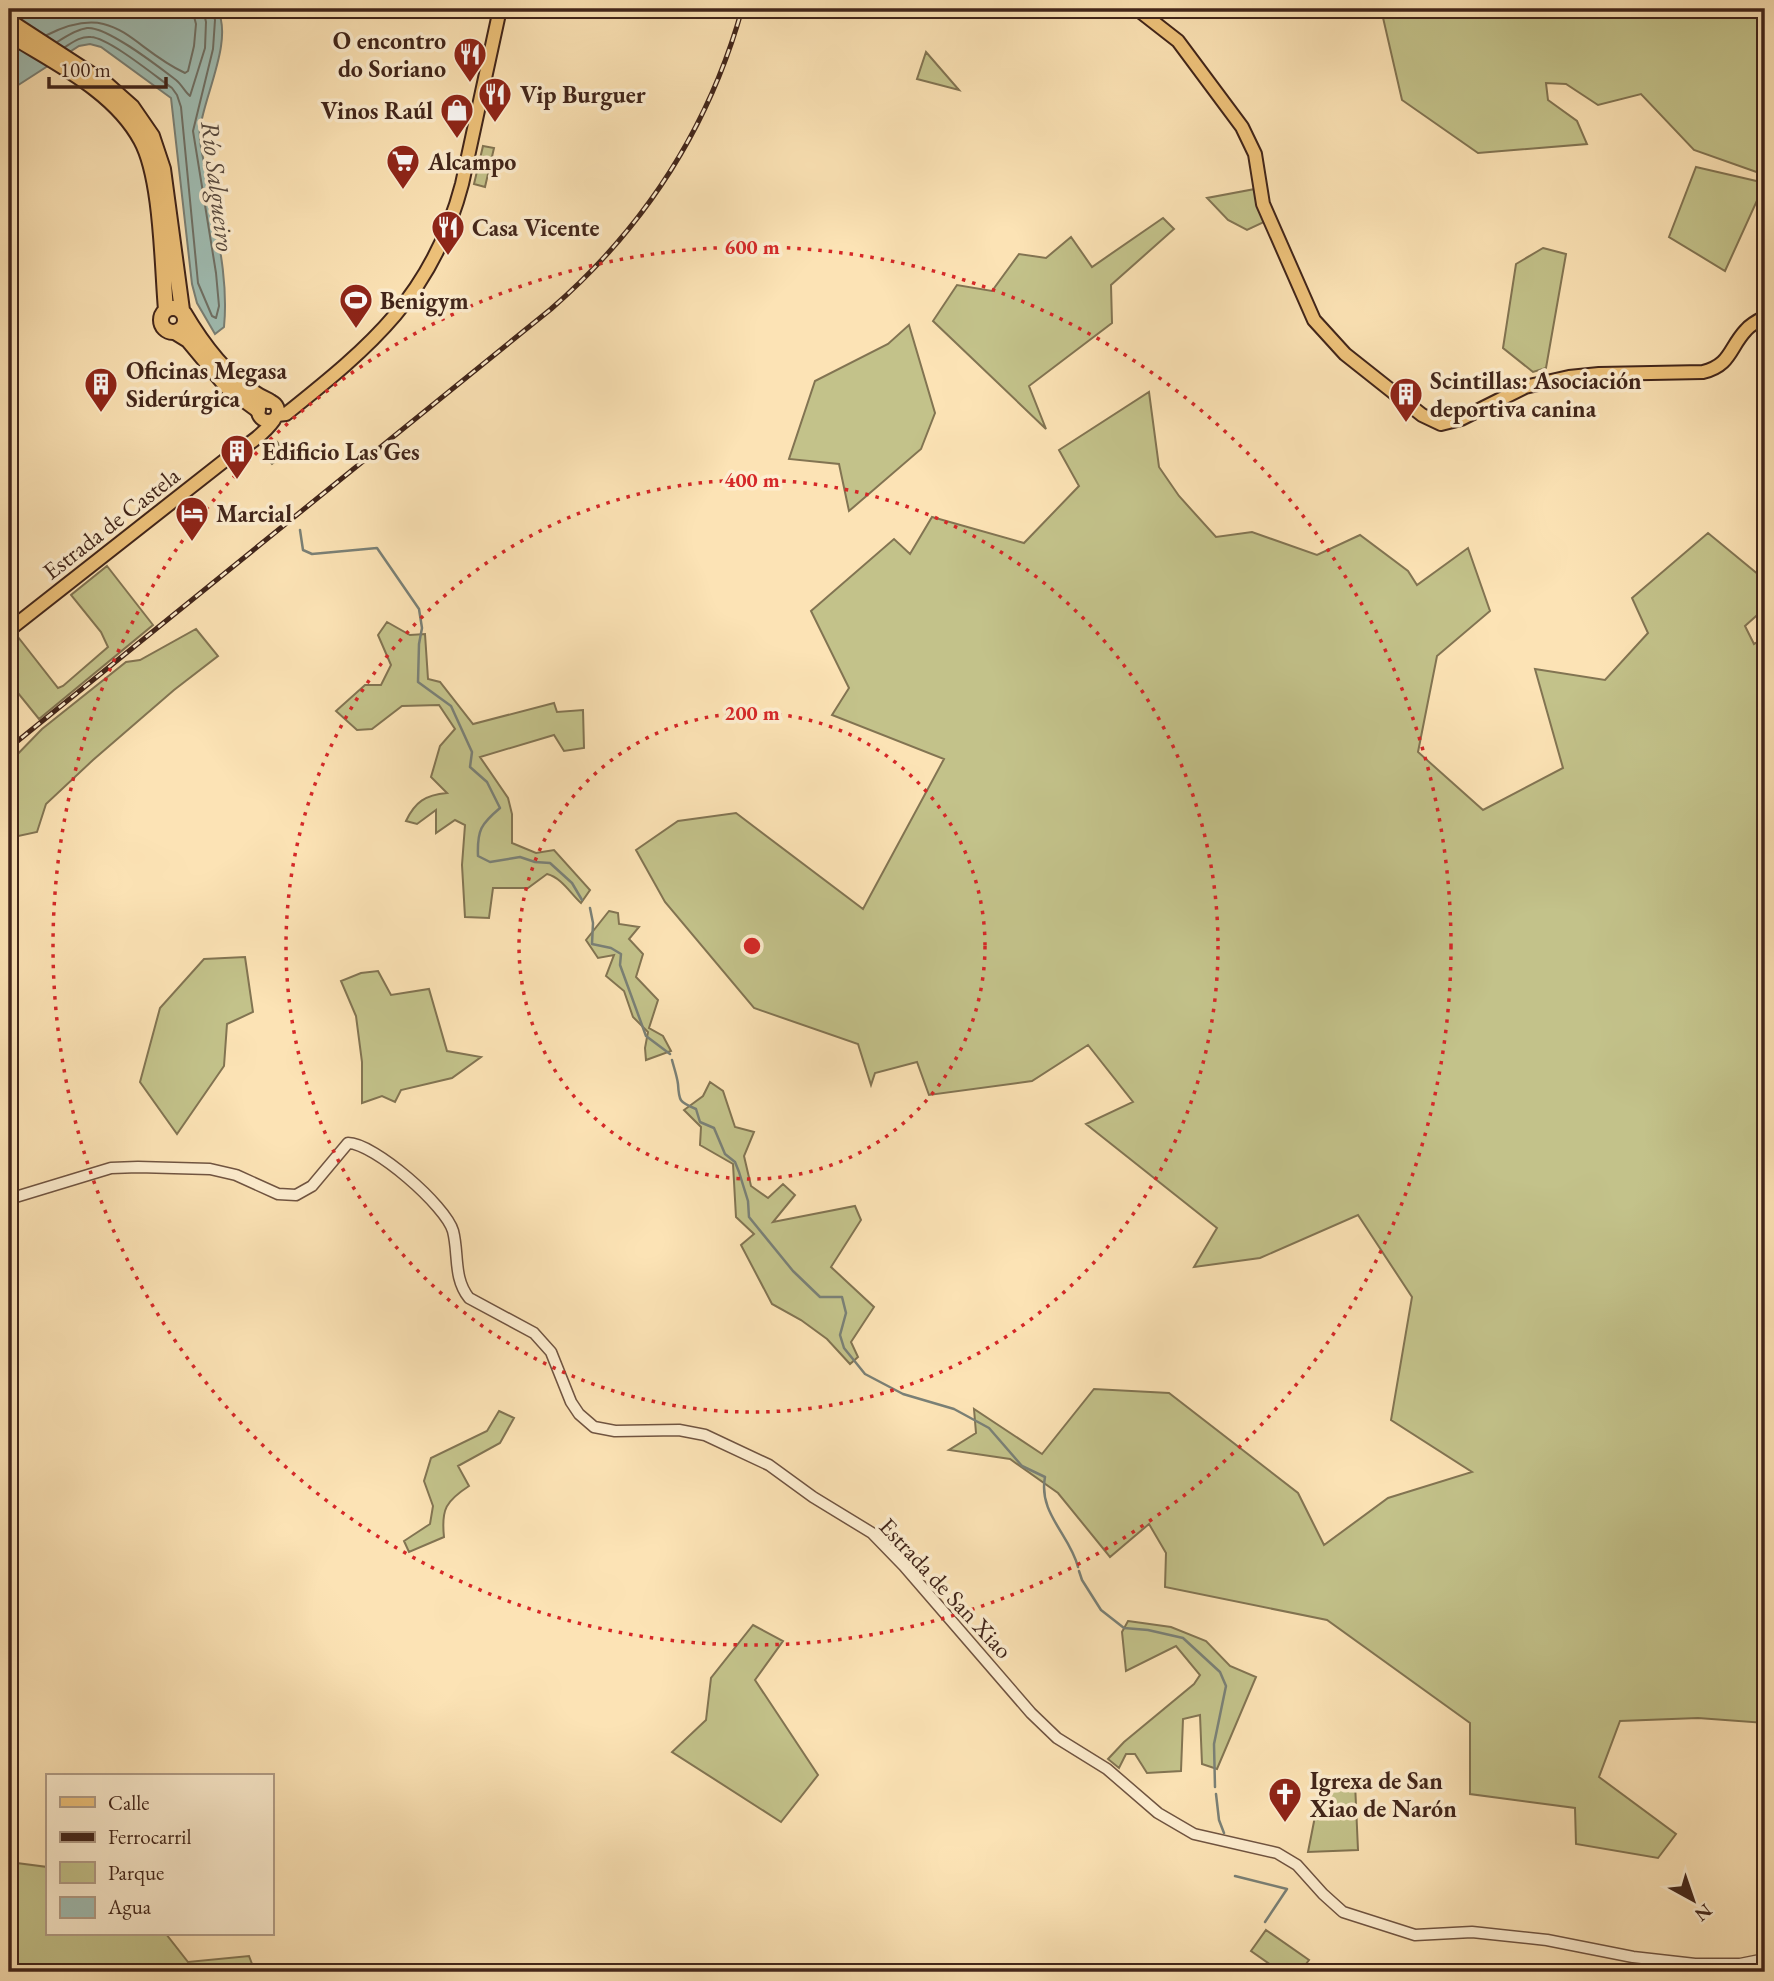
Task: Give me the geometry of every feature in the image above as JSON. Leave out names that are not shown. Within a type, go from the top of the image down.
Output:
[{"type":"highway","points":[[9,21],[78,71],[122,113],[142,141],[154,177],[166,310]]},
{"type":"highway","points":[[9,34],[106,84],[132,107],[152,136],[163,169],[185,325],[175,332]]},
{"type":"highway","points":[[176,307],[183,312],[208,347],[269,411],[228,388],[188,340],[167,330],[162,325],[161,317],[166,310],[176,307]]},
{"type":"main road","points":[[269,411],[285,414],[377,336],[402,309],[419,285],[439,250],[454,213],[500,9]]},
{"type":"main road","points":[[1137,9],[1178,41],[1242,127],[1255,154],[1264,204],[1314,320],[1345,354],[1422,415],[1441,424],[1461,419],[1525,387],[1547,380],[1599,374],[1703,372],[1716,369],[1725,361],[1746,329],[1765,317]]},
{"type":"main road","name":"Estrada de Castela","points":[[9,630],[239,450],[269,411]]},
{"type":"street","name":"Estrada de San Xiao","points":[[9,1199],[111,1168],[138,1167],[210,1169],[236,1175],[278,1194],[296,1195],[312,1186],[348,1143],[369,1149],[392,1165],[446,1215],[453,1230],[459,1280],[463,1290],[469,1298],[534,1333],[551,1352],[571,1402],[579,1414],[594,1427],[615,1431],[679,1430],[705,1435],[769,1465],[872,1533],[1057,1738],[1107,1769],[1158,1813],[1194,1834],[1277,1853],[1297,1865],[1323,1895],[1343,1912],[1415,1935],[1472,1932],[1547,1940],[1633,1957],[1695,1964],[1740,1964],[1765,1959]]},
{"type":"green space","points":[[1381,9],[1765,9],[1765,175],[1694,150],[1641,94],[1598,105],[1566,84],[1546,83],[1548,100],[1577,121],[1587,144],[1478,153],[1402,100]]},
{"type":"green space","points":[[926,52],[959,90],[917,79]]},
{"type":"green space","points":[[483,146],[494,148],[485,187],[474,184]]},
{"type":"green space","points":[[1696,167],[1765,183],[1725,271],[1669,237]]},
{"type":"green space","points":[[1255,189],[1264,222],[1247,230],[1228,220],[1207,198]]},
{"type":"green space","points":[[1163,218],[1174,229],[1111,285],[1112,323],[1029,386],[1046,429],[933,321],[957,285],[992,291],[1019,254],[1046,258],[1071,237],[1092,267]]},
{"type":"green space","points":[[1543,248],[1566,254],[1546,368],[1533,372],[1503,348],[1516,264]]},
{"type":"green space","points":[[909,325],[935,413],[921,449],[849,511],[839,464],[789,459],[815,381],[888,344]]},
{"type":"green space","points":[[1149,392],[1159,467],[1179,496],[1216,537],[1252,532],[1317,555],[1360,535],[1408,571],[1417,585],[1468,548],[1490,611],[1437,656],[1418,752],[1483,810],[1563,768],[1535,669],[1605,680],[1648,633],[1632,598],[1708,533],[1765,580],[1765,608],[1745,626],[1754,644],[1765,637],[1765,1723],[1698,1718],[1620,1721],[1599,1777],[1676,1834],[1658,1858],[1576,1844],[1575,1808],[1470,1794],[1470,1723],[1327,1620],[1165,1587],[1166,1553],[1149,1524],[1110,1557],[1058,1493],[1010,1459],[949,1450],[976,1433],[974,1409],[1042,1454],[1094,1389],[1169,1393],[1298,1493],[1324,1545],[1388,1498],[1472,1472],[1391,1420],[1412,1297],[1358,1215],[1260,1258],[1194,1267],[1217,1228],[1086,1124],[1133,1102],[1088,1045],[1032,1081],[929,1095],[917,1062],[875,1073],[871,1085],[858,1044],[754,1008],[665,902],[636,850],[678,821],[736,813],[863,909],[944,759],[832,715],[849,688],[811,611],[894,539],[910,554],[932,517],[1024,543],[1079,486],[1059,450]]},
{"type":"green space","points":[[277,442],[286,453],[272,464],[263,454]]},
{"type":"green space","points":[[107,566],[153,625],[39,719],[9,682],[9,643],[18,637],[58,688],[63,686],[108,647],[101,632],[71,595]]},
{"type":"green space","points":[[387,622],[410,635],[425,634],[428,679],[440,682],[473,724],[554,703],[557,712],[583,710],[584,748],[564,751],[554,735],[480,757],[508,798],[512,814],[512,843],[536,853],[554,850],[590,890],[581,903],[561,882],[547,874],[528,888],[493,888],[489,918],[465,917],[462,865],[465,825],[455,820],[436,833],[436,810],[417,824],[406,821],[422,801],[447,793],[431,777],[440,746],[455,729],[439,705],[402,706],[372,729],[357,730],[336,711],[365,685],[381,685],[391,665],[378,635]]},
{"type":"green space","points":[[196,629],[218,656],[174,690],[46,804],[37,832],[9,838],[9,763],[42,729],[126,662],[140,660]]},
{"type":"green space","points":[[609,911],[618,913],[619,924],[639,927],[629,939],[643,954],[636,977],[658,1000],[649,1028],[663,1036],[671,1051],[646,1060],[648,1032],[633,1017],[624,991],[606,976],[614,955],[598,958],[586,940]]},
{"type":"green space","points":[[245,957],[253,1012],[227,1024],[224,1066],[177,1134],[140,1082],[160,1008],[204,959]]},
{"type":"green space","points":[[378,971],[391,995],[429,989],[447,1051],[481,1057],[452,1078],[401,1090],[395,1102],[382,1096],[362,1103],[362,1062],[356,1016],[341,981],[361,973]]},
{"type":"green space","points":[[710,1082],[723,1091],[735,1127],[754,1132],[744,1156],[751,1186],[768,1198],[783,1184],[795,1195],[773,1222],[855,1206],[861,1220],[831,1267],[874,1307],[851,1342],[858,1357],[850,1364],[827,1339],[772,1304],[741,1245],[754,1234],[736,1217],[733,1164],[700,1145],[701,1127],[684,1110],[703,1096]]},
{"type":"green space","points":[[499,1411],[514,1418],[500,1443],[458,1466],[469,1486],[455,1496],[447,1507],[443,1519],[444,1537],[409,1552],[404,1541],[430,1524],[433,1506],[424,1481],[431,1458],[487,1431]]},
{"type":"green space","points":[[1128,1621],[1171,1627],[1206,1641],[1230,1666],[1256,1677],[1217,1769],[1202,1764],[1200,1715],[1183,1719],[1181,1771],[1147,1773],[1135,1754],[1126,1754],[1119,1768],[1108,1759],[1124,1742],[1194,1684],[1200,1675],[1176,1646],[1126,1671],[1122,1632]]},
{"type":"green space","points":[[753,1625],[783,1641],[755,1680],[818,1775],[781,1822],[672,1752],[706,1720],[711,1678]]},
{"type":"green space","points":[[1355,1783],[1358,1850],[1308,1852],[1321,1786]]},
{"type":"green space","points":[[9,1862],[46,1867],[46,1936],[168,1936],[188,1962],[249,1956],[255,1972],[9,1972]]},
{"type":"green space","points":[[1266,1930],[1309,1960],[1300,1972],[1281,1972],[1251,1951]]},
{"type":"water","points":[[13,9],[217,9],[221,21],[220,51],[200,135],[225,289],[224,327],[215,334],[197,303],[192,284],[171,98],[101,47],[90,44],[79,46],[9,91],[9,21],[16,13]]},
{"type":"waterway","name":"Río Salgueiro","points":[[300,530],[303,550],[312,554],[377,548],[419,609],[422,628],[418,682],[451,706],[472,752],[470,767],[487,782],[500,808],[482,828],[478,840],[478,856],[490,862],[520,857],[550,863],[572,883],[582,900]]},
{"type":"waterway","name":"Río Salgueiro","points":[[590,908],[593,923],[592,944],[611,948],[621,954],[620,965],[646,1036],[670,1054]]},
{"type":"waterway","name":"Río Salgueiro","points":[[672,1060],[681,1100],[696,1109],[700,1122],[714,1128],[725,1154],[735,1162],[748,1201],[749,1217],[793,1271],[820,1297],[842,1297],[846,1313],[840,1335],[844,1348],[865,1374],[903,1394],[954,1409],[989,1428],[1022,1466],[1045,1477],[1044,1490],[1050,1513],[1078,1567]]},
{"type":"waterway","name":"Río Salgueiro","points":[[1079,1571],[1101,1610],[1124,1628],[1183,1638],[1220,1672],[1226,1686],[1214,1744],[1215,1787]]},
{"type":"waterway","name":"Río Salgueiro","points":[[1216,1794],[1219,1820],[1224,1833]]},
{"type":"waterway","name":"Río Salgueiro","points":[[1235,1876],[1287,1889],[1265,1922]]},
{"type":"waterway","name":"Río Salgueiro","points":[[1326,1968],[1331,1972]]},
{"type":"railway","points":[[9,748],[551,309],[585,278],[644,210],[692,134],[728,52],[742,9]]},
{"type":"place","name":"O encontro do Soriano","points":[[470,84]]},
{"type":"place","name":"Vip Burguer","points":[[495,124]]},
{"type":"place","name":"Vinos Raúl","points":[[457,140]]},
{"type":"place","name":"Alcampo","points":[[403,191]]},
{"type":"place","name":"Casa Vicente","points":[[448,257]]},
{"type":"place","name":"Benigym","points":[[356,330]]},
{"type":"place","name":"Oficinas Megasa Siderúrgica","points":[[101,414]]},
{"type":"place","name":"Scintillas: Asociación deportiva canina","points":[[1406,424]]},
{"type":"place","name":"Edificio Las Ges","points":[[237,481]]},
{"type":"place","name":"Marcial","points":[[192,543]]},
{"type":"place","name":"Igrexa de San Xiao de Narón","points":[[1285,1824]]}]
